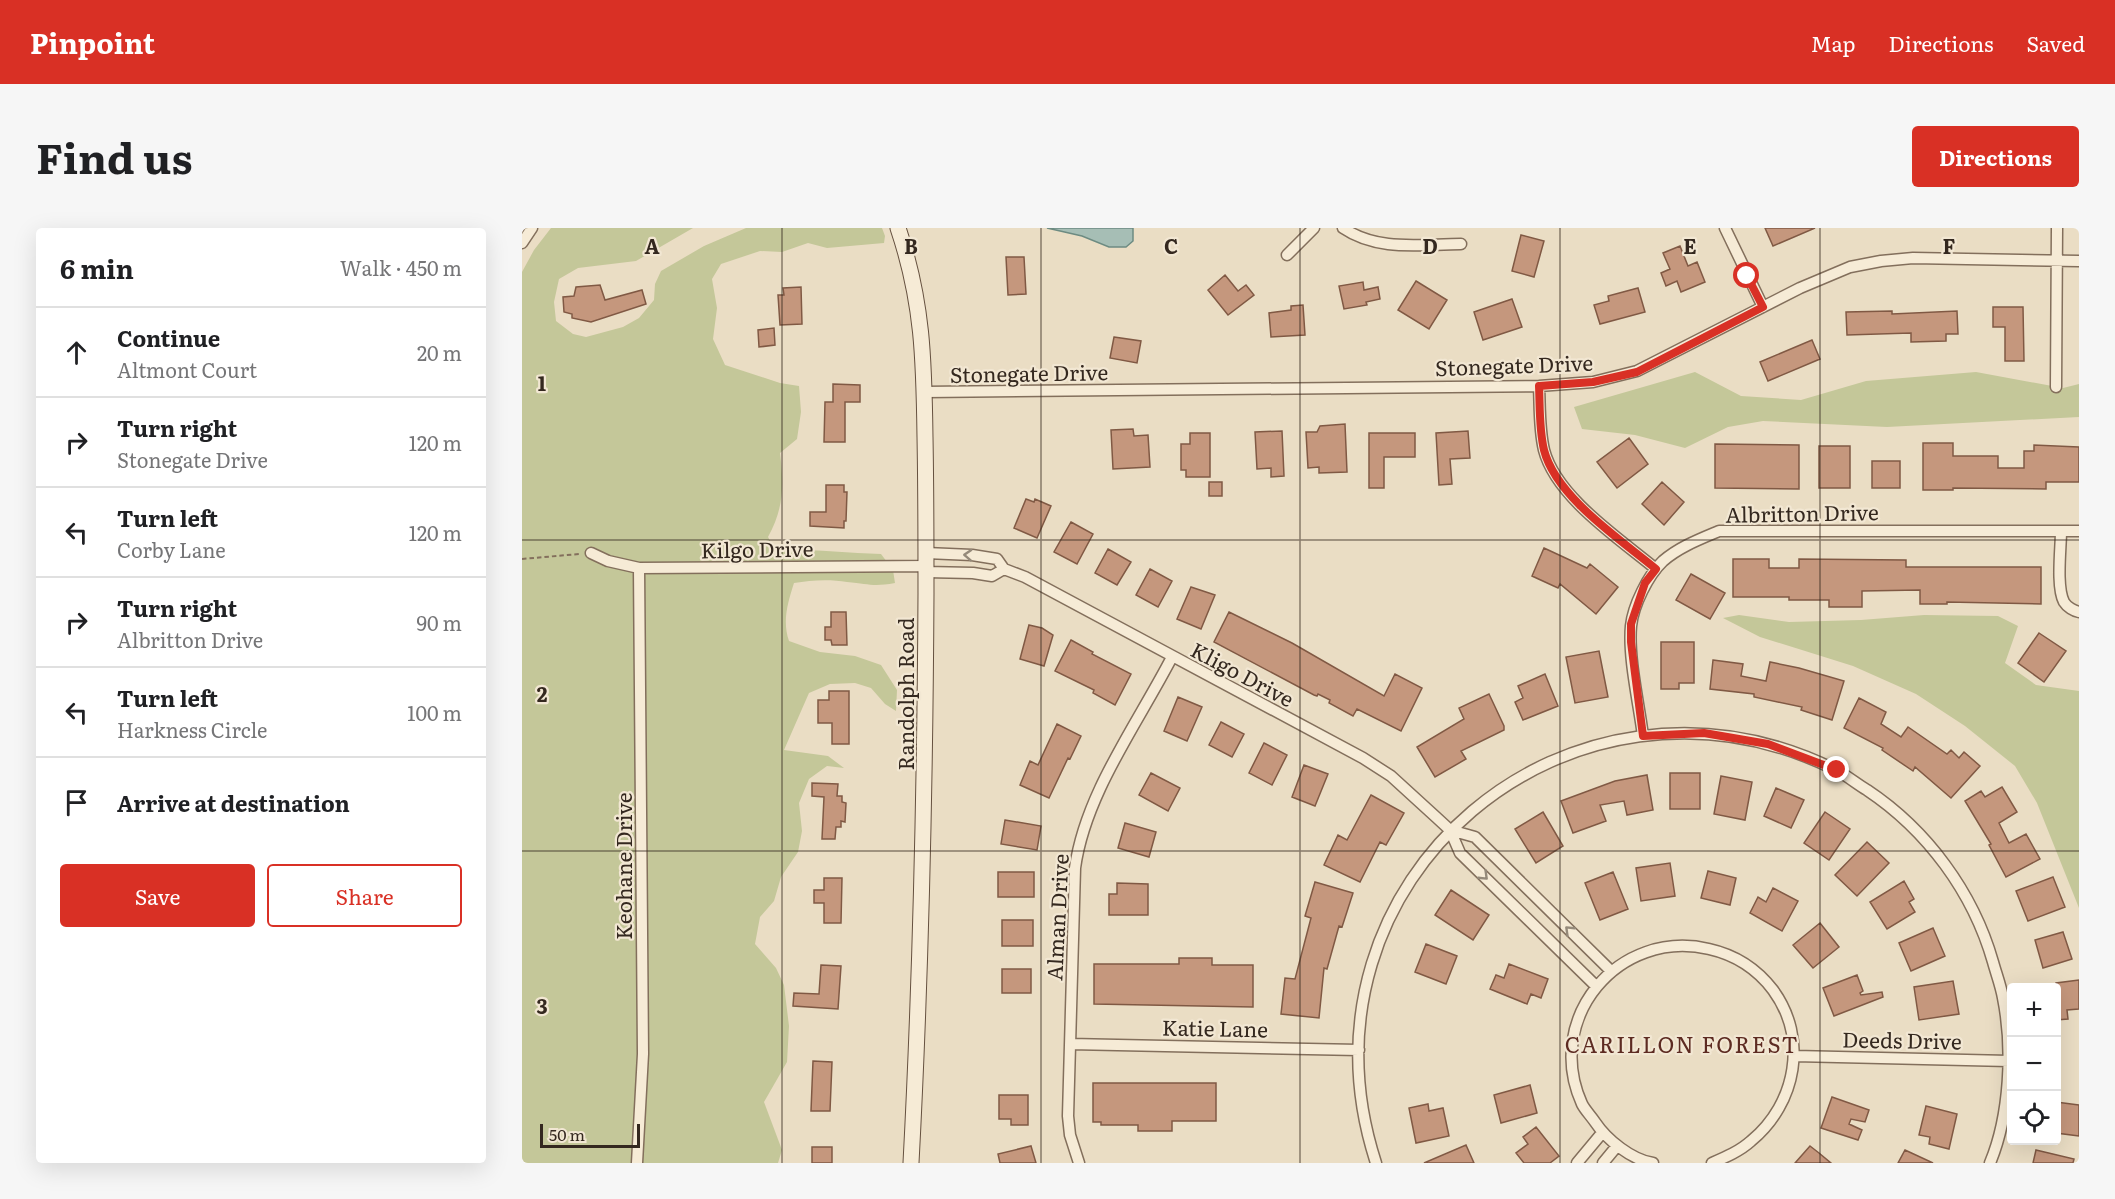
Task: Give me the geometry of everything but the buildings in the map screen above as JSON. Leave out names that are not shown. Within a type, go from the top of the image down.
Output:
[{"type":"street","points":[[522,243],[532,228]]},
{"type":"street","name":"Randolph Road","points":[[898,228],[909,261],[917,298],[922,333],[925,392],[923,864],[911,1163]]},
{"type":"street","points":[[1287,255],[1314,228]]},
{"type":"street","points":[[1343,228],[1369,241],[1388,245],[1461,244]]},
{"type":"street","points":[[1725,228],[1763,307]]},
{"type":"street","points":[[2056,387],[2057,228]]},
{"type":"street","name":"Stonegate Drive","points":[[925,392],[1539,386],[1593,382],[1637,372],[1763,307],[1828,275],[1850,267],[1913,258],[2079,261]]},
{"type":"street","points":[[1539,386],[1540,428],[1545,452],[1556,478],[1579,505],[1656,569]]},
{"type":"street","name":"Albritton Drive","points":[[1643,736],[1631,642],[1631,624],[1645,583],[1662,562],[1690,543],[1719,531],[2079,531]]},
{"type":"street","points":[[2061,531],[2061,590],[2064,602],[2079,612]]},
{"type":"street","name":"Kilgo Drive","points":[[591,553],[608,561],[639,568],[926,564]]},
{"type":"street","name":"Kligo Drive","points":[[926,564],[989,557],[997,559],[1004,569],[1025,577],[1392,776],[1450,830],[1460,853],[1596,986]]},
{"type":"street","points":[[926,564],[992,576],[1004,569]]},
{"type":"street","name":"Keohane Drive","points":[[637,1163],[643,1054],[639,568]]},
{"type":"street","name":"Alman Drive","points":[[1079,1163],[1070,1135],[1068,1116],[1075,868],[1080,837],[1095,798],[1172,657]]},
{"type":"street","points":[[1376,1163],[1366,1132],[1358,1077],[1360,1013],[1370,970],[1388,920],[1425,858],[1450,830],[1483,801],[1509,782],[1558,757],[1629,737],[1704,733],[1768,744],[1837,770],[1887,804],[1930,845],[1959,883],[1986,936],[2003,998],[2007,1040]]},
{"type":"street","name":"Kligo Drive","points":[[1450,830],[1475,837],[1611,971]]},
{"type":"street","points":[[1653,1163],[1617,1146],[1602,1133],[1582,1104],[1572,1072],[1573,1035],[1584,1004],[1596,986],[1611,971],[1634,956],[1663,946],[1692,945],[1723,952],[1744,962],[1764,978],[1781,1002],[1793,1032],[1795,1056],[1792,1074],[1780,1106],[1772,1119],[1750,1142],[1712,1163]]},
{"type":"street","name":"Katie Lane","points":[[1071,1044],[1359,1050]]},
{"type":"street","name":"Deeds Drive","points":[[1795,1056],[2007,1061]]},
{"type":"street","points":[[1990,1163],[2003,1116],[2007,1079]]},
{"type":"street","points":[[1577,1163],[1602,1133]]},
{"type":"street","points":[[1603,1163],[1617,1146]]},
{"type":"path","points":[[522,559],[591,553]]},
{"type":"green space","points":[[551,228],[693,228],[636,261],[578,268],[559,279],[554,302],[556,321],[573,334],[586,337],[623,327],[639,318],[654,300],[655,284],[661,271],[704,246],[746,228],[882,228],[885,236],[884,243],[827,248],[808,243],[782,252],[760,251],[721,264],[712,279],[717,308],[713,339],[725,365],[780,383],[799,386],[801,412],[797,439],[780,453],[782,496],[768,537],[775,550],[881,554],[893,570],[895,583],[876,585],[827,580],[794,583],[788,604],[786,626],[789,641],[820,652],[855,656],[881,665],[897,690],[896,711],[885,704],[871,688],[855,683],[830,684],[809,693],[784,750],[828,756],[844,768],[827,766],[809,779],[799,803],[802,831],[798,852],[781,877],[774,901],[760,917],[755,944],[776,968],[784,985],[789,1026],[787,1062],[764,1102],[782,1150],[778,1163],[522,1163],[522,272],[534,250]]},
{"type":"green space","points":[[1695,372],[1741,396],[1801,400],[1866,381],[1976,372],[2063,388],[2079,384],[2079,417],[1887,427],[1763,421],[1728,427],[1685,448],[1635,435],[1582,429],[1574,407]]},
{"type":"green space","points":[[1739,615],[1789,622],[1924,615],[1998,616],[2018,626],[2005,663],[2036,685],[2079,691],[2079,908],[2037,803],[2015,766],[1965,726],[1916,694],[1853,666],[1760,637],[1723,618]]},
{"type":"shaded area","points":[[1047,228],[1133,228],[1133,241],[1126,247],[1109,247],[1082,236]]},
{"type":"district","name":"CARILLON FOREST","points":[[1682,1043]]},
{"type":"route","points":[[1747,276],[1763,307],[1637,372],[1593,382],[1539,386],[1540,428],[1545,452],[1556,478],[1579,505],[1656,569],[1645,583],[1631,624],[1631,642],[1643,736],[1704,733],[1768,744],[1837,770]]}]
